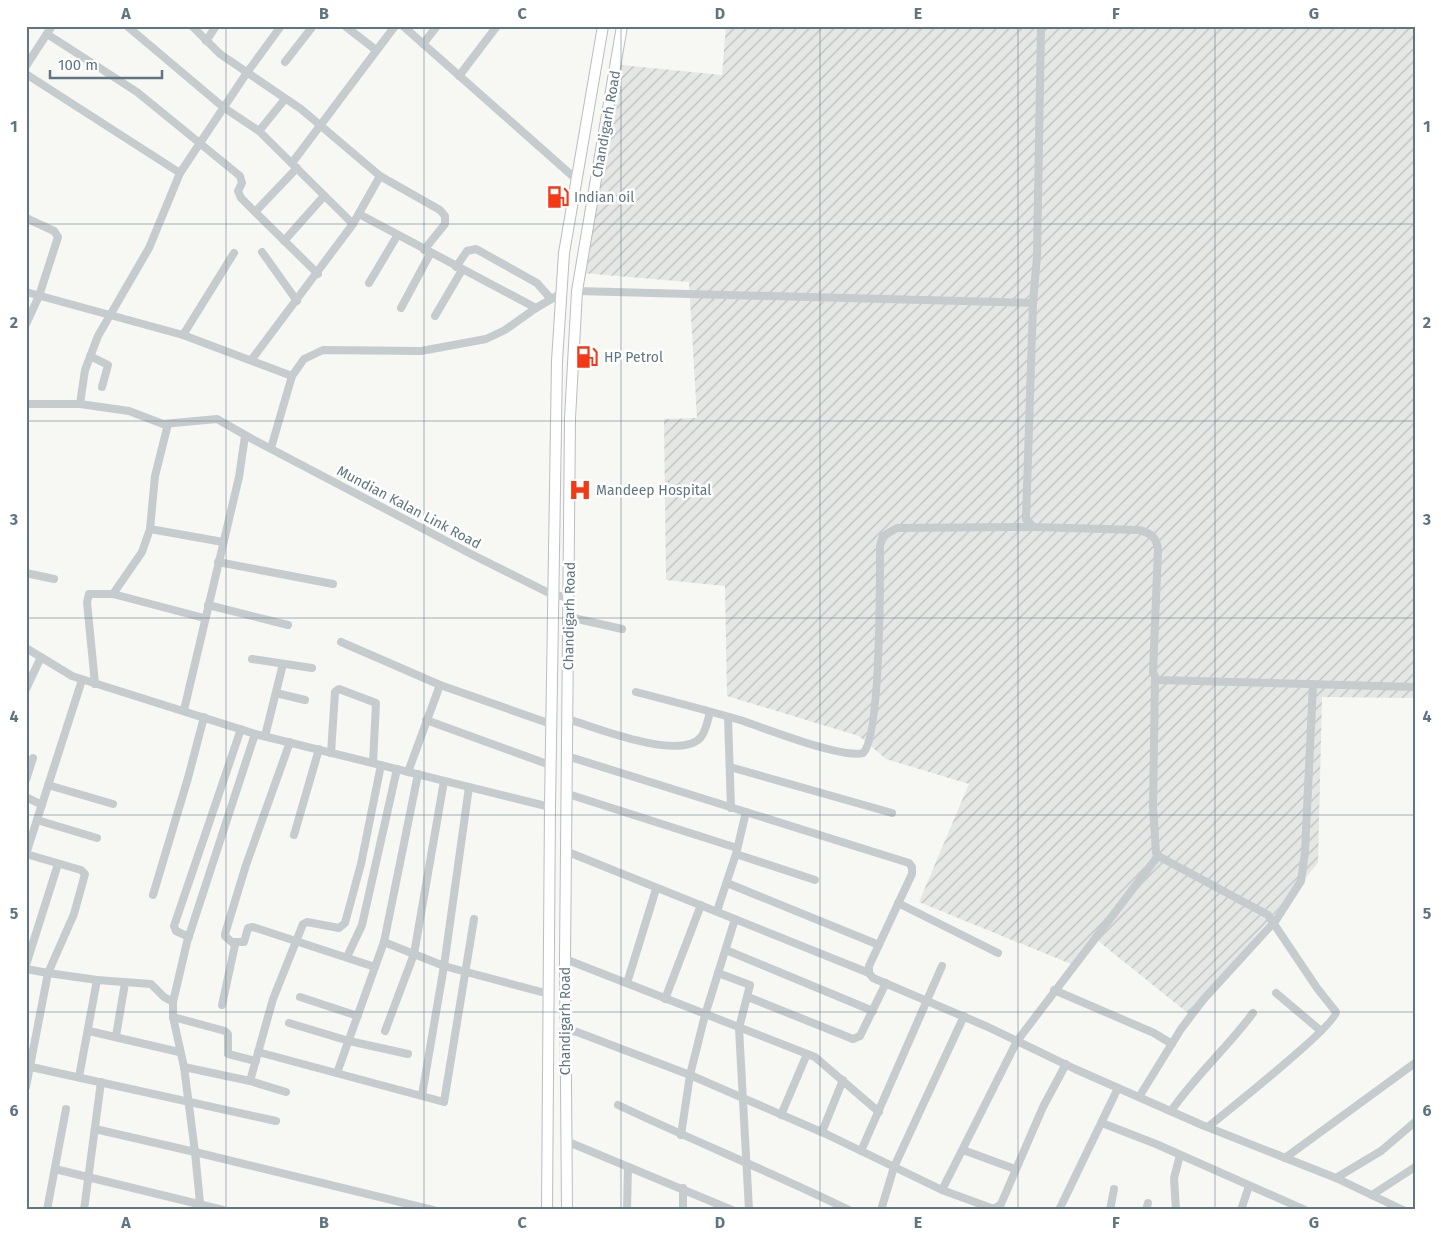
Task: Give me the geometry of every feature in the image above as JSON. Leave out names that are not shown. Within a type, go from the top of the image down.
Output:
[{"type":"main road","name":"Chandigarh Road","points":[[547,1210],[556,297],[603,26]]},
{"type":"main road","name":"Chandigarh Road","points":[[567,1210],[565,958],[568,852],[570,418],[577,291],[622,26]]},
{"type":"street","points":[[26,66],[52,26]]},
{"type":"street","points":[[127,26],[223,107],[259,131],[353,224]]},
{"type":"street","points":[[192,26],[206,41],[246,74],[321,124],[380,176],[440,210],[445,216],[445,224],[427,252],[401,308]]},
{"type":"street","points":[[206,41],[216,26]]},
{"type":"street","points":[[80,404],[81,387],[90,356],[109,314],[148,248],[180,173],[199,141],[282,26]]},
{"type":"street","points":[[285,62],[313,26]]},
{"type":"street","points":[[345,26],[376,50]]},
{"type":"street","points":[[255,212],[294,166],[321,124],[395,26]]},
{"type":"street","points":[[403,26],[577,180]]},
{"type":"street","points":[[423,44],[437,26]]},
{"type":"street","points":[[459,76],[497,26]]},
{"type":"street","points":[[1033,527],[1026,519],[1026,512],[1033,302],[1037,256],[1042,26]]},
{"type":"street","points":[[47,34],[136,92],[240,176],[242,183],[238,194],[318,274]]},
{"type":"street","points":[[26,74],[180,173]]},
{"type":"street","points":[[259,131],[285,99]]},
{"type":"street","points":[[252,360],[318,274],[353,224],[380,176]]},
{"type":"street","points":[[284,241],[324,196]]},
{"type":"street","points":[[359,214],[427,252],[536,308]]},
{"type":"street","points":[[26,218],[54,231],[58,237],[39,296],[26,324]]},
{"type":"street","points":[[369,283],[398,236]]},
{"type":"street","points":[[271,448],[292,376],[301,362],[318,351],[345,349],[421,351],[472,343],[506,330],[536,308],[556,297],[537,283],[476,250],[467,251],[435,316]]},
{"type":"street","points":[[262,252],[297,301]]},
{"type":"street","points":[[183,335],[234,253]]},
{"type":"street","points":[[577,291],[1033,302]]},
{"type":"street","points":[[26,292],[183,335],[292,376]]},
{"type":"street","points":[[90,356],[108,365],[102,386]]},
{"type":"street","points":[[26,404],[80,404],[132,411],[168,424],[155,476],[150,529],[142,552],[113,594]]},
{"type":"street","name":"Mundian Kalan Link Road","points":[[168,424],[218,419],[245,436],[271,448],[472,556],[553,595],[569,597]]},
{"type":"street","points":[[184,710],[204,618],[239,477],[245,436]]},
{"type":"street","points":[[636,692],[830,748],[858,754],[863,752],[870,740],[876,689],[880,546],[883,536],[897,528],[1033,527],[1139,530],[1154,537],[1158,542],[1158,550],[1154,678],[1153,807],[1155,848],[1158,856],[1263,912],[1274,922],[1317,988],[1336,1012],[1335,1018],[1321,1031],[1208,1127]]},
{"type":"street","points":[[150,529],[223,542]]},
{"type":"street","points":[[218,562],[333,584]]},
{"type":"street","points":[[26,573],[54,579]]},
{"type":"street","points":[[96,684],[87,596],[91,594],[113,594],[204,618]]},
{"type":"street","points":[[208,605],[288,625]]},
{"type":"street","points":[[569,617],[622,629]]},
{"type":"street","points":[[340,642],[440,685],[551,724]]},
{"type":"street","points":[[26,648],[64,672],[82,680],[159,702],[255,734],[550,807]]},
{"type":"street","points":[[26,689],[41,657]]},
{"type":"street","points":[[252,660],[312,668]]},
{"type":"street","points":[[265,736],[283,664]]},
{"type":"street","points":[[1154,678],[1162,680],[1415,687]]},
{"type":"street","points":[[26,1087],[48,973],[74,914],[85,876],[81,870],[26,854],[82,680]]},
{"type":"street","points":[[1139,1097],[1172,1044],[1203,1000],[1274,922],[1298,886],[1302,875],[1313,684]]},
{"type":"street","points":[[408,772],[440,685]]},
{"type":"street","points":[[250,1081],[273,999],[296,940],[306,922],[339,928],[345,923],[361,864],[377,764],[376,703],[339,689],[335,692],[331,753]]},
{"type":"street","points":[[276,693],[305,700]]},
{"type":"street","points":[[568,719],[643,742],[675,746],[699,739],[702,736],[710,712]]},
{"type":"street","points":[[153,895],[204,717]]},
{"type":"street","points":[[728,717],[732,808]]},
{"type":"street","points":[[426,720],[550,765]]},
{"type":"street","points":[[189,937],[176,931],[174,926],[240,729]]},
{"type":"street","points":[[199,1206],[189,1102],[184,1067],[179,1052],[173,1017],[173,1002],[189,937],[255,734]]},
{"type":"street","points":[[290,742],[246,865],[225,934],[226,937],[234,942],[244,942],[248,928],[251,927],[296,940],[375,968]]},
{"type":"street","points":[[294,835],[319,749]]},
{"type":"street","points":[[567,756],[912,866],[912,874],[869,966],[868,973]]},
{"type":"street","points":[[26,780],[33,758]]},
{"type":"street","points":[[730,767],[892,813]]},
{"type":"street","points":[[346,957],[362,925],[397,769]]},
{"type":"street","points":[[337,1073],[384,942],[418,774]]},
{"type":"street","points":[[384,1031],[414,954],[444,781]]},
{"type":"street","points":[[48,785],[113,804]]},
{"type":"street","points":[[422,1095],[444,966],[469,787]]},
{"type":"street","points":[[568,794],[736,851],[814,880]]},
{"type":"street","points":[[26,797],[42,805]]},
{"type":"street","points":[[717,911],[727,883],[746,812]]},
{"type":"street","points":[[37,820],[97,838]]},
{"type":"street","points":[[568,852],[868,973],[872,978],[964,1016],[1118,1088],[1208,1127],[1336,1178],[1403,1210]]},
{"type":"street","points":[[942,1190],[1017,1041],[1158,856]]},
{"type":"street","points":[[26,965],[58,864]]},
{"type":"street","points":[[727,883],[879,944]]},
{"type":"street","points":[[627,982],[656,889]]},
{"type":"street","points":[[898,903],[998,953]]},
{"type":"street","points":[[664,999],[701,905]]},
{"type":"street","points":[[258,1052],[443,1102],[445,1100],[474,919]]},
{"type":"street","points":[[682,1135],[690,1075],[705,1015],[735,919]]},
{"type":"street","points":[[222,1005],[234,942]]},
{"type":"street","points":[[384,942],[444,966],[549,994]]},
{"type":"street","points":[[726,950],[873,1010]]},
{"type":"street","points":[[565,958],[820,1060],[879,1112]]},
{"type":"street","points":[[861,1151],[942,966]]},
{"type":"street","points":[[26,970],[97,980],[151,984],[173,1002]]},
{"type":"street","points":[[718,973],[749,983],[748,997],[739,1028],[749,1210]]},
{"type":"street","points":[[79,1077],[97,980]]},
{"type":"street","points":[[116,1036],[126,983]]},
{"type":"street","points":[[748,997],[853,1039],[860,1036],[886,984]]},
{"type":"street","points":[[1054,990],[1154,1034],[1172,1044]]},
{"type":"street","points":[[1276,993],[1321,1031]]},
{"type":"street","points":[[300,997],[358,1016]]},
{"type":"street","points":[[1171,1111],[1193,1080],[1228,1045],[1253,1013]]},
{"type":"street","points":[[881,1210],[894,1167],[964,1016]]},
{"type":"street","points":[[173,1017],[226,1031],[228,1034],[228,1054],[256,1061]]},
{"type":"street","points":[[289,1023],[349,1041],[408,1054]]},
{"type":"street","points":[[566,1030],[577,1032],[690,1075],[822,1132],[942,1190],[990,1209],[997,1209],[1066,1064]]},
{"type":"street","points":[[89,1031],[179,1052]]},
{"type":"street","points":[[781,1115],[807,1054]]},
{"type":"street","points":[[1285,1158],[1415,1063]]},
{"type":"street","points":[[184,1067],[250,1081],[286,1092]]},
{"type":"street","points":[[31,1068],[276,1121]]},
{"type":"street","points":[[822,1132],[843,1080]]},
{"type":"street","points":[[84,1210],[101,1082]]},
{"type":"street","points":[[1059,1210],[1118,1088]]},
{"type":"street","points":[[618,1104],[682,1135],[747,1161],[849,1210]]},
{"type":"street","points":[[47,1210],[66,1109]]},
{"type":"street","points":[[1336,1178],[1381,1151],[1415,1122]]},
{"type":"street","points":[[1102,1123],[1306,1210]]},
{"type":"street","points":[[96,1130],[433,1210]]},
{"type":"street","points":[[566,1141],[732,1210]]},
{"type":"street","points":[[962,1150],[1015,1169]]},
{"type":"street","points":[[1176,1210],[1174,1178],[1180,1155]]},
{"type":"street","points":[[627,1210],[628,1167]]},
{"type":"street","points":[[1372,1196],[1415,1167]]},
{"type":"street","points":[[54,1169],[199,1206],[223,1210]]},
{"type":"street","points":[[1242,1210],[1248,1186]]},
{"type":"street","points":[[682,1188],[683,1210]]},
{"type":"street","points":[[1110,1210],[1114,1189]]},
{"type":"shaded area","points":[[726,26],[1415,26],[1415,698],[1322,697],[1318,863],[1189,1014],[1092,936],[1071,964],[919,902],[969,784],[886,759],[859,736],[727,696],[725,586],[666,580],[664,419],[697,418],[689,282],[582,273],[621,65],[722,75]]},
{"type":"place","name":"Indian oil","points":[[558,197]]},
{"type":"place","name":"HP Petrol","points":[[587,357]]},
{"type":"place","name":"Mandeep Hospital","points":[[580,490]]}]
